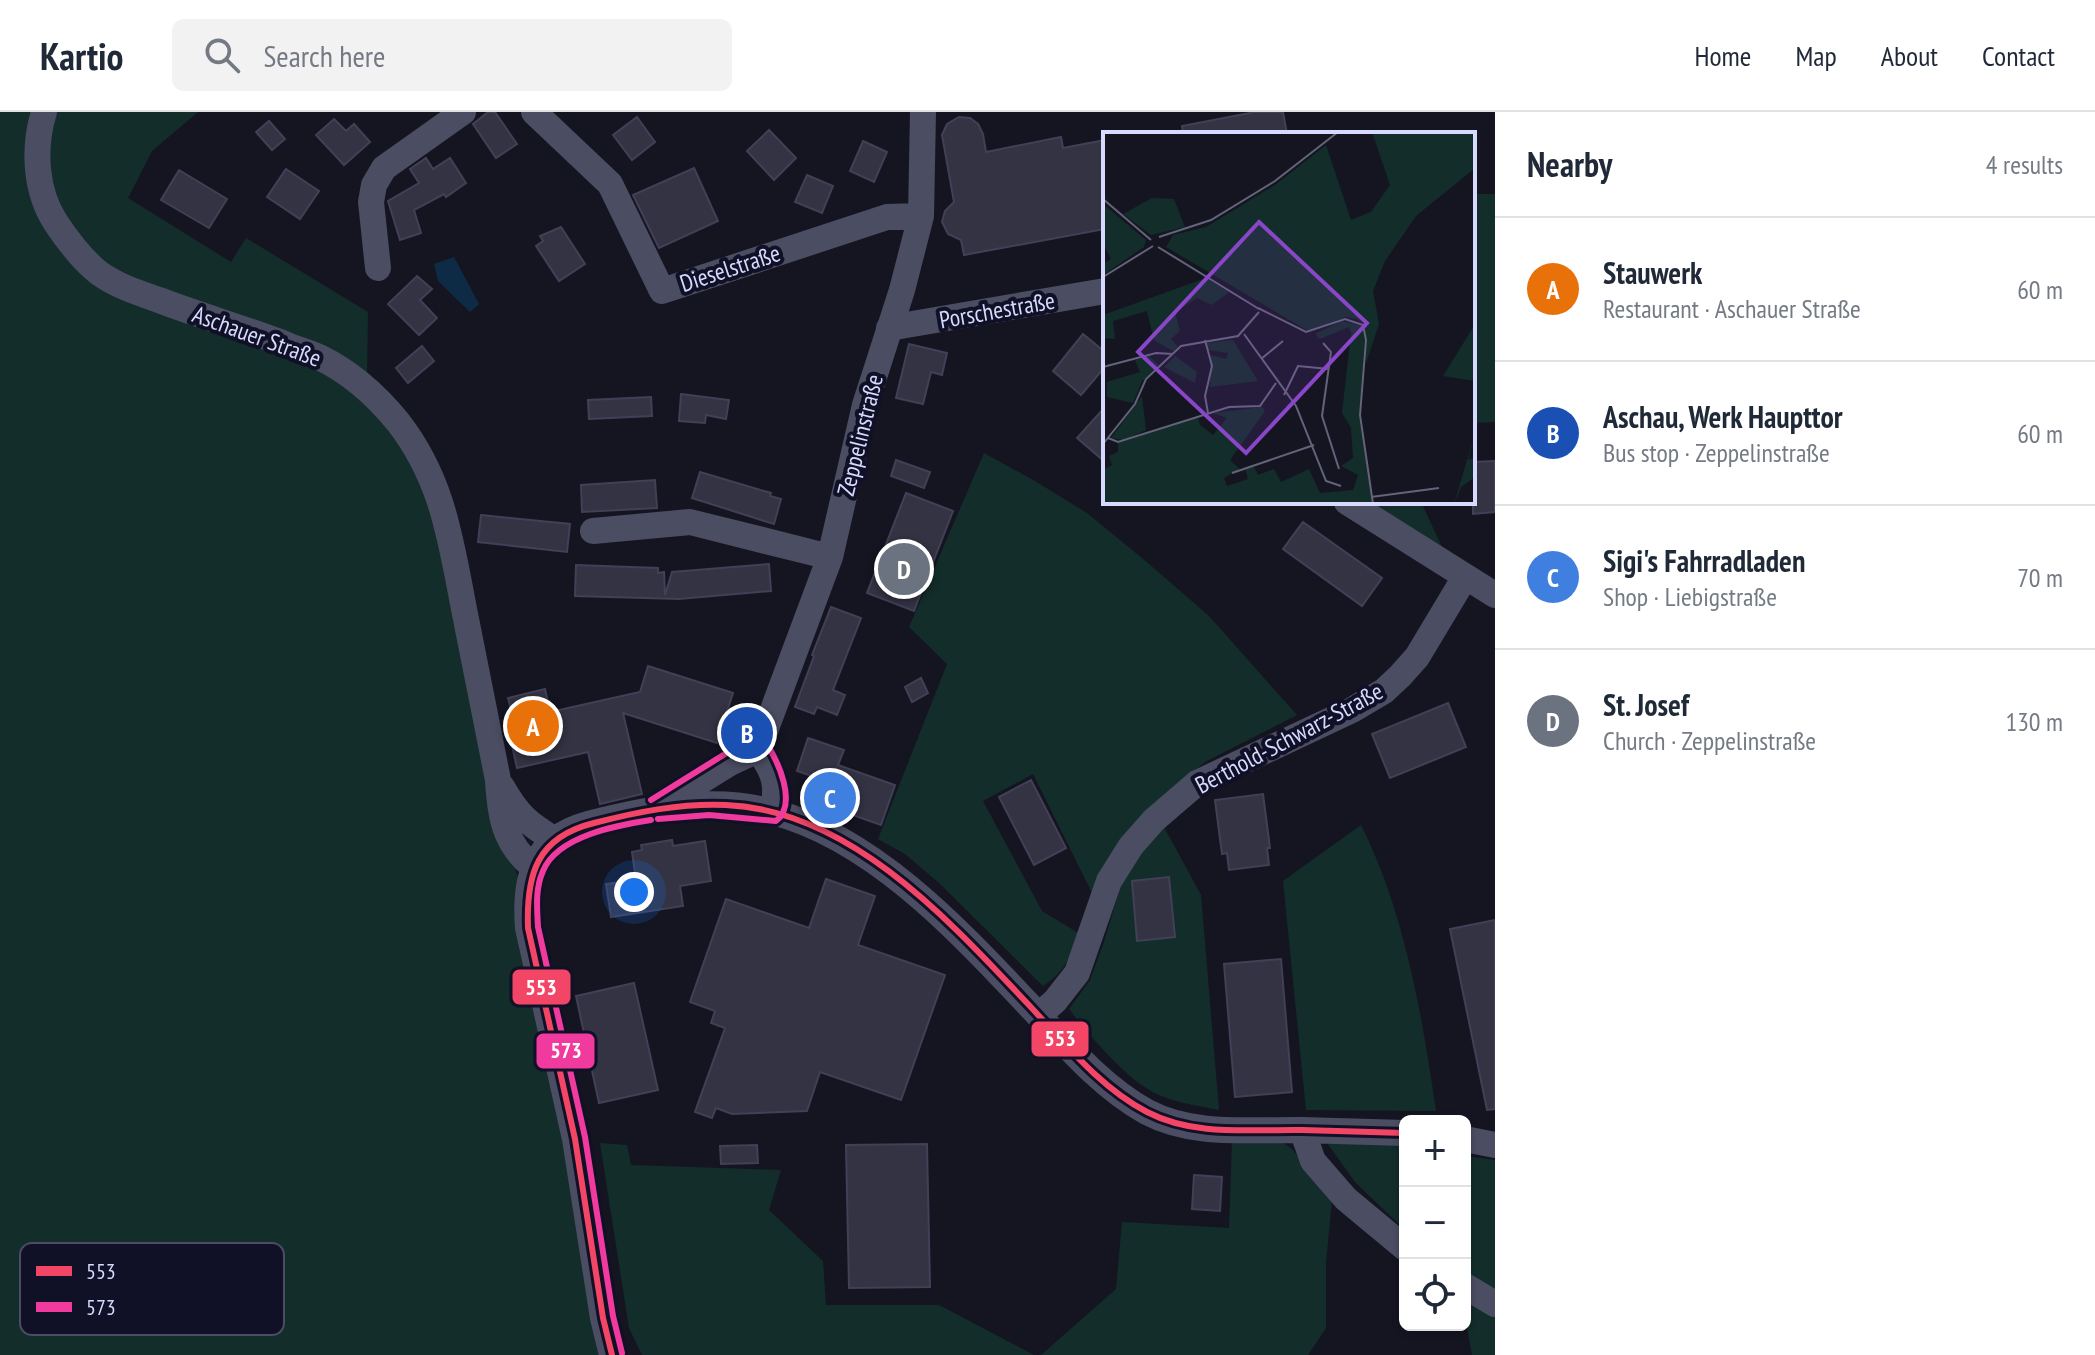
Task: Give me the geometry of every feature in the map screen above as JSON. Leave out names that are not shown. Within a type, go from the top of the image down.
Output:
[{"type":"street","name":"Aschauer Straße","points":[[44,112],[38,143],[43,198],[67,240],[84,260],[114,283],[243,328],[339,367],[375,396],[423,459],[443,506],[498,780],[500,809],[506,831],[519,856],[533,867]]},
{"type":"street","points":[[378,268],[371,202],[374,185],[384,168],[463,112]]},
{"type":"street","name":"Dieselstraße","points":[[534,112],[610,184],[662,291],[887,217],[921,216]]},
{"type":"street","name":"Zeppelinstraße","points":[[758,750],[830,557],[865,405],[902,290],[921,216],[923,112]]},
{"type":"street","name":"Porschestraße","points":[[889,328],[1103,291]]},
{"type":"street","points":[[1350,504],[1495,595]]},
{"type":"street","points":[[593,531],[690,522],[830,557]]},
{"type":"street","name":"Berthold-Schwarz-Straße","points":[[1039,1015],[1055,1001],[1077,973],[1109,881],[1131,846],[1154,820],[1197,783],[1352,710],[1384,691],[1417,657],[1465,577]]},
{"type":"street","points":[[653,810],[730,763],[758,750],[768,764],[777,791],[773,812]]},
{"type":"street","name":"Aschauer Straße","points":[[498,780],[513,806],[528,823],[555,840]]},
{"type":"street","points":[[612,1355],[603,1318],[575,1139],[526,907],[533,867],[542,852],[555,840],[583,826],[653,810],[696,805],[737,806],[773,812],[825,831],[892,874],[985,959],[1100,1077],[1149,1113],[1179,1125],[1214,1130],[1399,1133]]},
{"type":"street","points":[[1302,1130],[1313,1161],[1346,1199],[1399,1243]]},
{"type":"street","points":[[1471,1140],[1495,1145]]},
{"type":"street","points":[[1471,1290],[1495,1304]]},
{"type":"green space","points":[[0,112],[33,112],[57,245],[313,361],[355,387],[427,479],[503,834],[519,880],[566,1137],[601,1355],[0,1355]]},
{"type":"green space","points":[[57,112],[198,112],[152,151],[128,198],[231,262],[246,238],[368,312],[367,376],[98,261],[58,211],[47,155]]},
{"type":"green space","points":[[1475,194],[1495,194],[1495,422],[1475,423]]},
{"type":"green space","points":[[984,453],[1087,513],[1148,563],[1209,616],[1297,715],[1205,762],[1183,779],[1092,893],[1033,774],[983,801],[1042,911],[1080,934],[1062,969],[1043,986],[939,883],[905,854],[878,839],[947,664],[909,627]]},
{"type":"green space","points":[[1370,504],[1422,504],[1442,547]]},
{"type":"green space","points":[[1361,825],[1389,893],[1410,965],[1436,1111],[1306,1110],[1283,881]]},
{"type":"green space","points":[[1164,827],[1201,895],[1219,1110],[1174,1100],[1147,1089],[1110,1057],[1069,1009],[1090,980],[1121,884],[1137,853]]},
{"type":"green space","points":[[1232,1140],[1279,1140],[1292,1149],[1332,1199],[1326,1263],[1326,1328],[1308,1355],[1041,1355],[1116,1289],[1122,1222],[1229,1228]]},
{"type":"green space","points":[[1325,1140],[1399,1141],[1399,1224],[1355,1182]]},
{"type":"green space","points":[[600,1143],[627,1145],[631,1165],[781,1170],[769,1210],[823,1261],[826,1305],[939,1305],[1034,1355],[642,1355],[629,1328]]},
{"type":"green space","points":[[1471,1157],[1495,1160],[1495,1290],[1471,1275]]},
{"type":"green space","points":[[1471,1298],[1495,1314],[1495,1355],[1472,1355],[1468,1331],[1471,1331]]},
{"type":"water","points":[[454,257],[479,304],[470,312],[438,281],[434,264]]},
{"type":"building","points":[[488,112],[495,112],[517,144],[496,158],[473,124]]},
{"type":"building","points":[[1255,112],[1283,112],[1287,132],[1183,132],[1182,126]]},
{"type":"building","points":[[637,117],[655,142],[632,160],[613,135]]},
{"type":"building","points":[[959,117],[970,118],[978,124],[983,134],[986,152],[1061,137],[1063,148],[1103,140],[1103,229],[964,255],[961,240],[948,234],[942,222],[945,211],[954,202],[942,135],[947,124]]},
{"type":"building","points":[[334,119],[346,131],[354,124],[370,142],[344,165],[316,135]]},
{"type":"building","points":[[269,121],[285,139],[272,150],[256,132]]},
{"type":"building","points":[[769,130],[796,158],[774,180],[747,151]]},
{"type":"building","points":[[863,141],[887,152],[874,182],[850,171]]},
{"type":"building","points":[[426,158],[433,169],[450,158],[466,183],[446,197],[444,194],[414,210],[421,233],[400,240],[388,201],[419,183],[410,169]]},
{"type":"building","points":[[694,168],[718,221],[659,248],[633,195]]},
{"type":"building","points":[[286,169],[319,191],[300,219],[267,197]]},
{"type":"building","points":[[179,170],[227,199],[209,228],[161,200]]},
{"type":"building","points":[[807,175],[833,186],[822,213],[795,202]]},
{"type":"building","points":[[561,227],[585,264],[559,281],[536,246],[543,241],[540,236]]},
{"type":"building","points":[[417,276],[432,289],[420,300],[437,318],[419,335],[388,304]]},
{"type":"building","points":[[1083,334],[1103,350],[1103,369],[1081,395],[1053,371]]},
{"type":"building","points":[[909,344],[947,353],[942,375],[931,372],[923,404],[896,398]]},
{"type":"building","points":[[422,346],[434,361],[408,383],[396,368]]},
{"type":"building","points":[[681,394],[729,400],[726,419],[706,415],[705,423],[679,421]]},
{"type":"building","points":[[651,397],[652,416],[589,419],[588,400]]},
{"type":"building","points":[[1103,409],[1103,460],[1077,438]]},
{"type":"building","points":[[896,460],[930,472],[924,488],[891,476]]},
{"type":"building","points":[[1495,461],[1495,512],[1473,514],[1475,462]]},
{"type":"building","points":[[700,472],[771,493],[770,496],[781,499],[774,524],[692,498]]},
{"type":"building","points":[[655,480],[657,508],[582,512],[581,485]]},
{"type":"building","points":[[906,493],[953,511],[914,611],[867,593]]},
{"type":"building","points":[[481,515],[570,524],[567,552],[478,542]]},
{"type":"building","points":[[1303,522],[1382,578],[1362,606],[1283,549]]},
{"type":"building","points":[[769,564],[771,591],[679,599],[575,596],[576,565],[658,568],[658,573],[664,572],[665,595],[672,572]]},
{"type":"building","points":[[831,607],[861,618],[833,690],[845,695],[837,715],[817,707],[814,714],[795,707]]},
{"type":"building","points":[[648,666],[733,693],[717,743],[623,713],[642,794],[600,804],[588,752],[517,768],[507,722],[514,721],[508,698],[545,689],[550,712],[640,692]]},
{"type":"building","points":[[921,678],[928,693],[912,702],[905,687]]},
{"type":"building","points":[[1448,703],[1466,747],[1390,778],[1372,734]]},
{"type":"building","points":[[808,738],[844,750],[838,765],[895,785],[881,825],[824,805],[832,783],[797,771]]},
{"type":"building","points":[[1031,780],[1066,848],[1034,865],[999,797]]},
{"type":"building","points":[[1263,794],[1270,848],[1267,848],[1269,865],[1229,870],[1227,853],[1222,854],[1215,800]]},
{"type":"building","points":[[672,840],[673,846],[705,841],[711,881],[680,886],[683,906],[611,917],[606,884],[636,880],[632,852],[642,850],[641,845]]},
{"type":"building","points":[[1169,877],[1175,937],[1137,941],[1132,881]]},
{"type":"building","points":[[826,879],[875,896],[858,945],[945,975],[901,1100],[820,1072],[807,1111],[732,1114],[716,1108],[712,1118],[695,1112],[725,1028],[711,1023],[715,1011],[690,1002],[726,899],[809,928]]},
{"type":"building","points":[[1495,920],[1495,1109],[1487,1110],[1450,929]]},
{"type":"building","points":[[1281,959],[1292,1092],[1235,1097],[1224,964]]},
{"type":"building","points":[[634,983],[658,1090],[599,1103],[576,996]]},
{"type":"building","points":[[927,1144],[930,1287],[849,1288],[846,1145]]},
{"type":"building","points":[[757,1145],[758,1163],[721,1164],[720,1146]]},
{"type":"building","points":[[1194,1175],[1222,1177],[1220,1211],[1192,1209]]},
{"type":"transit line","name":"573","points":[[651,800],[725,754],[756,740],[766,743],[784,782],[785,804],[776,821],[709,815],[658,819]]},
{"type":"transit line","name":"553","points":[[612,1355],[603,1318],[575,1139],[528,928],[529,891],[539,860],[559,838],[594,823],[659,809],[726,805],[771,811],[814,826],[893,874],[964,937],[1082,1062],[1113,1090],[1147,1112],[1165,1120],[1204,1128],[1399,1133]]},
{"type":"transit line","name":"573","points":[[622,1353],[613,1316],[585,1137],[538,927],[537,899],[543,871],[561,849],[590,834],[651,820]]},
{"type":"place","name":"St. Josef","points":[[904,569]]},
{"type":"place","name":"Stauwerk","points":[[533,726]]},
{"type":"place","name":"Aschau, Werk Haupttor","points":[[747,733]]},
{"type":"place","name":"Sigi's Fahrradladen","points":[[830,798]]}]
